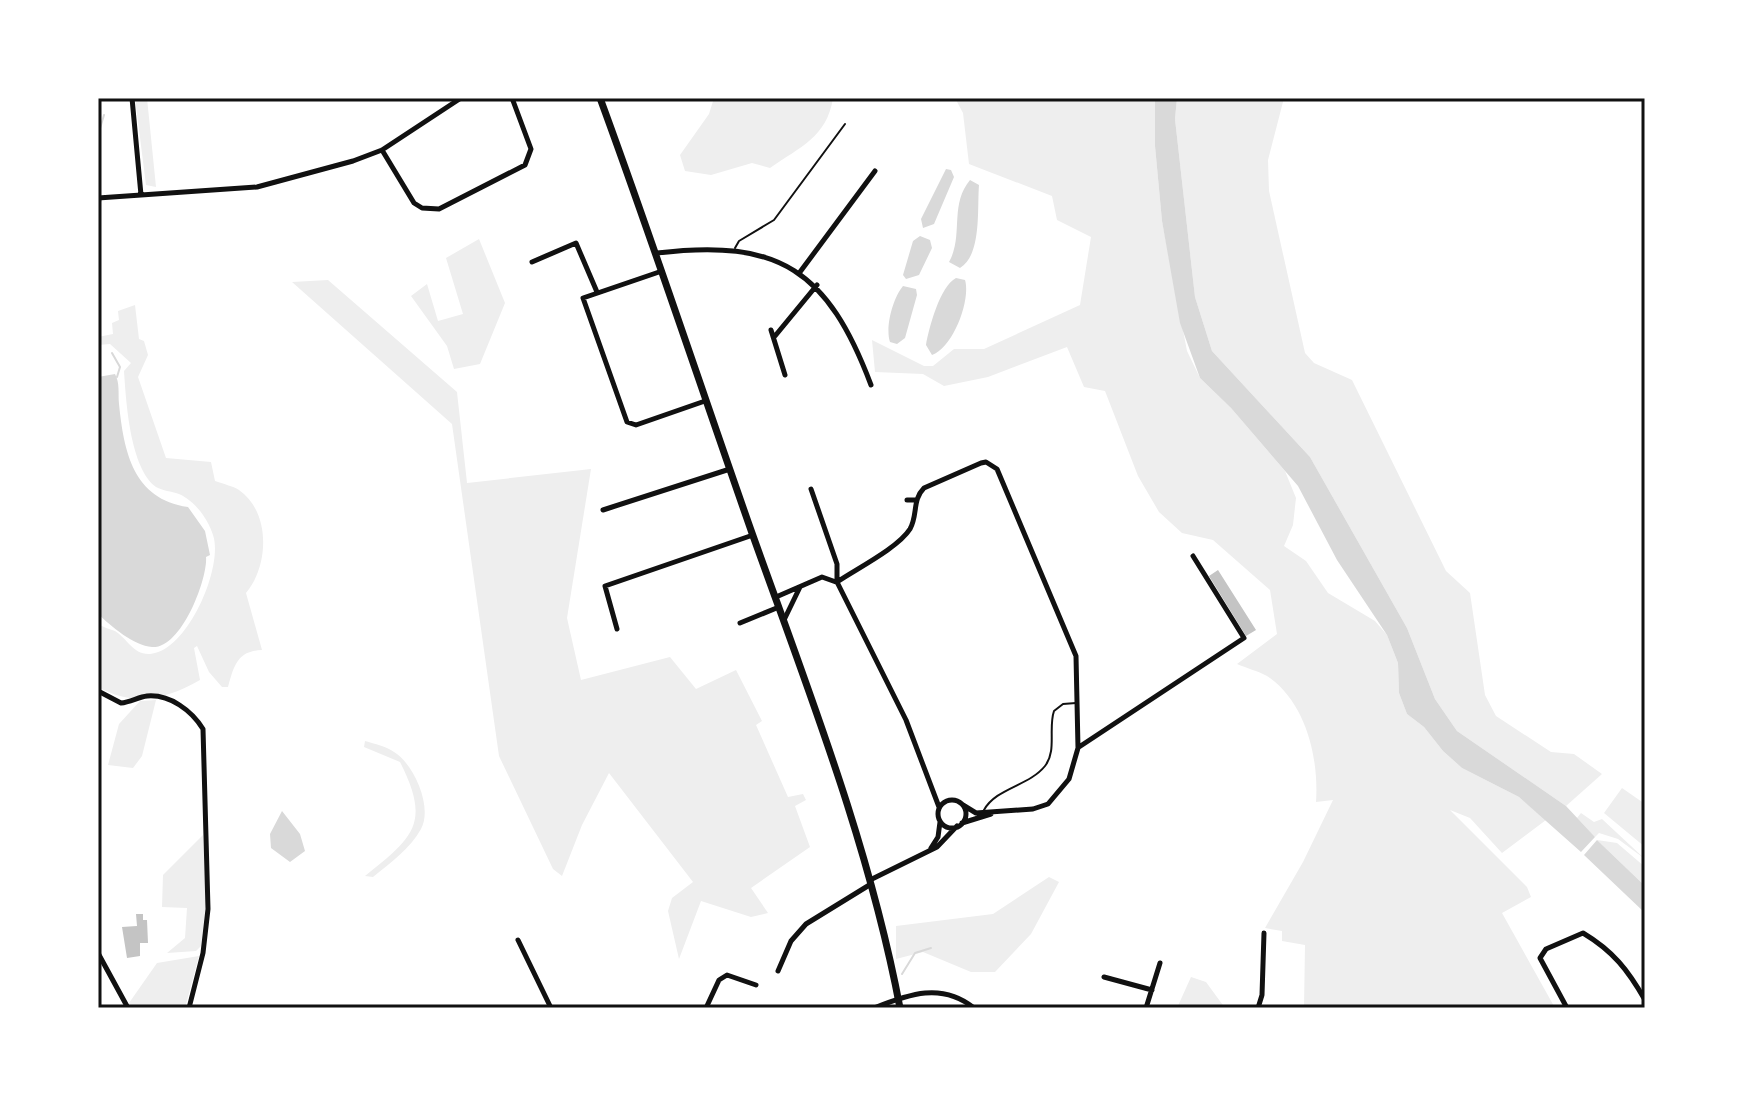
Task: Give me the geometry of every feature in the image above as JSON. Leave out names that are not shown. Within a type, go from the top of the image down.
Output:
[{"type":"main road","points":[[600,98],[663,270],[705,401],[830,745],[871,882],[900,1008]]},
{"type":"street","points":[[132,98],[141,195]]},
{"type":"street","points":[[98,206],[98,198],[257,187],[382,150],[461,98]]},
{"type":"street","points":[[382,150],[414,203],[422,208],[439,209],[525,165],[531,149],[512,98]]},
{"type":"street","points":[[800,272],[875,171]]},
{"type":"street","points":[[532,262],[576,243],[597,292]]},
{"type":"street","points":[[657,253],[735,249],[765,257],[800,272],[817,285],[838,313],[871,385]]},
{"type":"street","points":[[663,270],[583,298],[627,422],[636,425],[705,401]]},
{"type":"street","points":[[775,336],[817,285]]},
{"type":"street","points":[[771,330],[785,375]]},
{"type":"street","points":[[837,582],[906,534],[913,521],[916,500],[924,488],[981,463],[986,462],[997,469],[1078,665],[1078,748],[1069,779],[1056,798],[1038,808],[972,812],[950,800],[939,807]]},
{"type":"street","points":[[603,510],[730,469]]},
{"type":"street","points":[[811,489],[837,564],[837,582],[901,708],[939,807],[938,837],[930,848]]},
{"type":"street","points":[[907,500],[916,500]]},
{"type":"street","points":[[617,629],[605,586],[753,535]]},
{"type":"street","points":[[1078,748],[1244,638],[1193,556]]},
{"type":"street","points":[[776,597],[822,577],[837,582]]},
{"type":"street","points":[[784,620],[800,586]]},
{"type":"street","points":[[740,623],[779,607]]},
{"type":"street","points":[[98,691],[121,703],[147,696],[167,699],[183,707],[203,729],[208,909],[203,953],[189,1008]]},
{"type":"street","points":[[778,971],[791,941],[806,924],[871,882],[943,843],[966,815],[963,805]]},
{"type":"street","points":[[940,822],[948,827],[960,825],[999,811]]},
{"type":"street","points":[[1258,1008],[1262,995],[1264,933]]},
{"type":"street","points":[[1567,1008],[1540,958],[1546,949],[1583,933],[1607,947],[1627,969],[1645,1000]]},
{"type":"street","points":[[518,940],[551,1008]]},
{"type":"street","points":[[98,953],[128,1008]]},
{"type":"street","points":[[1146,1008],[1160,963]]},
{"type":"street","points":[[706,1008],[719,980],[727,975],[756,985]]},
{"type":"street","points":[[1104,977],[1152,990]]},
{"type":"street","points":[[874,1008],[899,998],[928,992],[946,992],[974,1008]]},
{"type":"lane","points":[[735,249],[739,241],[774,220],[845,124]]},
{"type":"lane","points":[[984,812],[992,801],[1045,766],[1051,752],[1054,711],[1063,704],[1077,703]]},
{"type":"shaded area","points":[[135,98],[147,98],[156,187],[146,185]]},
{"type":"shaded area","points":[[714,98],[833,98],[830,111],[818,132],[770,168],[752,163],[711,175],[685,171],[680,155],[709,114]]},
{"type":"shaded area","points":[[955,98],[1155,98],[1155,146],[1162,221],[1187,351],[1200,378],[1231,408],[1285,471],[1296,498],[1293,525],[1284,546],[1306,561],[1328,593],[1375,621],[1387,635],[1398,663],[1399,693],[1407,714],[1424,727],[1462,768],[1519,797],[1546,820],[1502,853],[1470,818],[1450,810],[1527,887],[1531,897],[1502,913],[1555,1008],[1304,1008],[1305,945],[1282,941],[1282,931],[1265,928],[1303,862],[1333,800],[1316,802],[1312,750],[1292,700],[1267,676],[1237,664],[1277,634],[1270,590],[1213,540],[1182,533],[1159,512],[1138,476],[1105,391],[1084,387],[1067,347],[988,377],[944,386],[923,374],[875,372],[872,340],[924,366],[933,366],[954,349],[984,349],[1080,305],[1091,237],[1057,220],[1052,196],[969,164],[963,113]]},
{"type":"shaded area","points":[[1155,98],[1177,98],[1175,119],[1195,297],[1212,351],[1310,457],[1407,628],[1435,699],[1457,731],[1566,806],[1595,837],[1581,852],[1519,797],[1462,768],[1424,727],[1407,714],[1399,693],[1398,663],[1387,635],[1337,560],[1298,486],[1231,408],[1200,378],[1180,323],[1162,221],[1155,146]]},
{"type":"shaded area","points":[[1177,98],[1284,98],[1268,160],[1269,191],[1305,353],[1314,363],[1352,380],[1446,571],[1470,593],[1485,695],[1496,716],[1551,752],[1574,754],[1602,774],[1566,806],[1457,731],[1435,699],[1407,628],[1310,457],[1212,351],[1195,297],[1175,119]]},
{"type":"shaded area","points":[[946,169],[951,170],[954,177],[934,224],[923,228],[921,219]]},
{"type":"shaded area","points":[[970,180],[979,185],[977,230],[972,253],[960,268],[949,262],[956,242],[960,200]]},
{"type":"shaded area","points":[[920,236],[930,240],[932,248],[919,275],[906,279],[903,275],[913,241]]},
{"type":"shaded area","points":[[479,239],[505,303],[480,364],[454,369],[447,346],[411,296],[427,284],[438,321],[463,314],[446,258]]},
{"type":"shaded area","points":[[956,278],[965,280],[963,311],[947,343],[932,355],[926,345],[933,318],[945,289]]},
{"type":"shaded area","points":[[328,280],[457,392],[467,483],[591,469],[567,618],[581,680],[670,657],[696,689],[736,670],[762,721],[756,725],[788,797],[803,794],[806,800],[795,806],[810,847],[751,888],[768,913],[751,917],[701,901],[679,959],[668,911],[672,898],[693,882],[609,773],[582,825],[562,876],[553,869],[499,756],[452,424],[292,282]]},
{"type":"shaded area","points":[[903,286],[916,289],[917,295],[905,338],[897,344],[890,342],[889,321]]},
{"type":"shaded area","points":[[135,305],[139,339],[144,341],[148,355],[138,377],[166,458],[211,462],[215,481],[237,489],[257,512],[263,540],[259,569],[246,593],[262,650],[242,657],[235,666],[228,687],[222,687],[209,672],[197,646],[194,648],[200,680],[162,696],[137,699],[98,687],[98,624],[115,631],[144,654],[164,650],[177,639],[200,606],[213,567],[215,549],[211,529],[195,506],[179,494],[156,487],[147,478],[135,450],[128,416],[124,371],[131,363],[110,344],[98,345],[98,337],[113,334],[112,323],[119,320],[118,311]]},
{"type":"shaded area","points":[[115,374],[124,439],[135,470],[143,484],[155,494],[188,507],[205,531],[210,555],[206,557],[198,595],[183,625],[163,645],[152,647],[130,639],[98,614],[98,377]]},
{"type":"shaded area","points":[[156,700],[142,756],[133,768],[108,765],[119,724],[140,701]]},
{"type":"shaded area","points":[[365,741],[388,748],[401,758],[420,787],[425,809],[421,829],[411,843],[373,877],[365,876],[406,839],[415,815],[414,800],[400,762],[364,747]]},
{"type":"shaded area","points":[[1622,788],[1645,804],[1645,847],[1604,813]]},
{"type":"shaded area","points":[[282,811],[300,834],[305,851],[290,862],[271,848],[270,834]]},
{"type":"shaded area","points":[[1581,813],[1594,822],[1602,819],[1645,859],[1618,839],[1599,833],[1595,837],[1577,818]]},
{"type":"shaded area","points":[[203,835],[206,901],[201,946],[196,951],[167,953],[185,938],[187,908],[162,907],[163,875]]},
{"type":"shaded area","points":[[1597,840],[1617,843],[1645,867],[1645,886]]},
{"type":"shaded area","points":[[1597,840],[1645,886],[1645,913],[1584,855]]},
{"type":"shaded area","points":[[1049,877],[1059,882],[1031,934],[995,972],[971,972],[923,952],[896,959],[896,926],[993,914]]},
{"type":"shaded area","points":[[199,956],[185,1008],[131,1008],[129,1003],[157,963]]},
{"type":"shaded area","points":[[1191,977],[1206,982],[1225,1008],[1177,1008]]},
{"type":"building","points":[[1218,570],[1256,630],[1246,636],[1209,576]]},
{"type":"building","points":[[136,914],[143,914],[143,920],[147,920],[148,943],[140,943],[140,956],[127,958],[122,927],[137,926]]},
{"type":"waterway","points":[[98,135],[104,115]]},
{"type":"waterway","points":[[112,353],[120,367],[117,377]]},
{"type":"waterway","points":[[902,974],[915,953],[931,948]]}]
